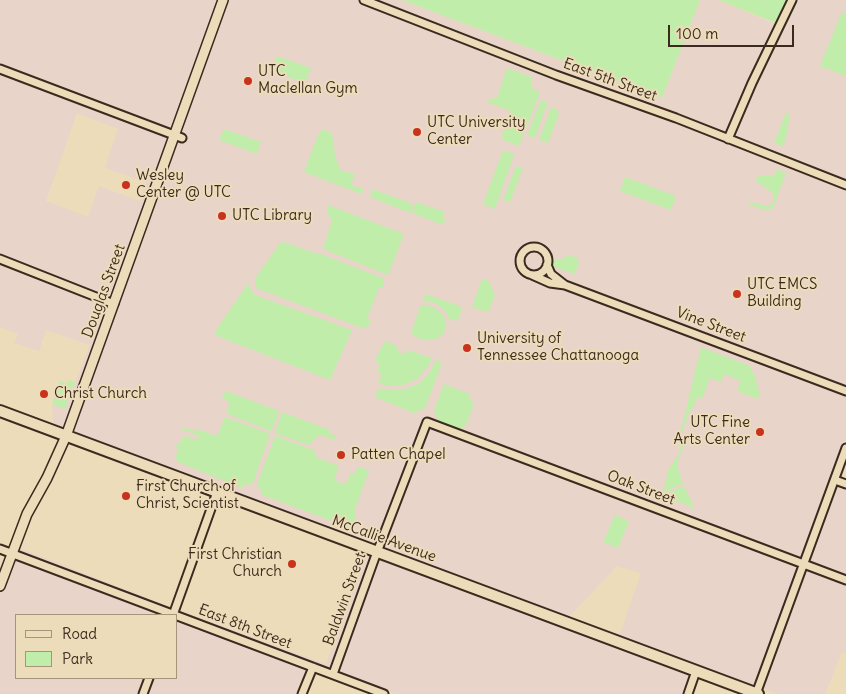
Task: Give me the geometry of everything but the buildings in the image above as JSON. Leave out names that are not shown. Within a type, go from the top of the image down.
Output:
[{"type":"main road","name":"McCallie Avenue","points":[[0,411],[757,694]]},
{"type":"street","name":"Douglas Street","points":[[0,586],[27,514],[47,478],[66,436],[114,304],[179,137],[223,0]]},
{"type":"street","name":"East 5th Street","points":[[364,0],[846,185]]},
{"type":"street","points":[[728,139],[752,83],[792,0]]},
{"type":"street","points":[[0,69],[179,137]]},
{"type":"street","name":"Vine Street","points":[[565,285],[551,274],[545,254],[539,248],[532,248],[522,254],[520,258],[522,268],[530,274],[550,283],[565,285],[846,391]]},
{"type":"street","points":[[0,259],[114,304]]},
{"type":"street","points":[[530,274],[537,275],[541,273],[547,265]]},
{"type":"street","name":"Baldwin Street","points":[[333,674],[427,422]]},
{"type":"street","name":"Oak Street","points":[[427,422],[846,580]]},
{"type":"street","points":[[757,694],[846,448]]},
{"type":"street","points":[[835,480],[846,484]]},
{"type":"street","points":[[174,614],[217,492]]},
{"type":"street","name":"East 8th Street","points":[[0,548],[171,614]]},
{"type":"street","name":"East 8th Street","points":[[178,617],[384,694]]},
{"type":"street","points":[[302,694],[312,667]]},
{"type":"street","points":[[688,694],[696,671]]},
{"type":"street","points":[[143,694],[149,679]]},
{"type":"shaded area","name":"University of Tennessee Chattanooga","points":[[0,0],[402,0],[662,98],[700,0],[718,0],[780,26],[793,0],[846,0],[846,439],[831,483],[846,488],[846,653],[842,652],[825,694],[778,694],[694,663],[682,694],[396,694],[309,661],[296,694],[0,694],[0,568],[9,544],[165,605],[326,664],[366,554],[54,437],[52,404],[65,408],[90,345],[46,330],[39,351],[14,343],[18,334],[0,327]],"holes":[[[77,113],[118,129],[105,168],[146,182],[140,201],[99,186],[88,217],[46,201]],[[617,566],[641,573],[620,634],[569,617]]]},
{"type":"green space","points":[[402,0],[700,0],[662,98]]},
{"type":"green space","points":[[719,0],[788,0],[776,23]]},
{"type":"green space","points":[[842,12],[846,14],[846,76],[820,66]]},
{"type":"green space","points":[[277,56],[311,68],[305,83],[272,71]]},
{"type":"green space","points":[[507,68],[532,77],[532,87],[540,93],[519,146],[501,139],[511,111],[487,102],[489,99],[497,98]]},
{"type":"green space","points":[[541,100],[548,102],[535,138],[527,135]]},
{"type":"green space","points":[[552,107],[559,114],[548,143],[539,140]]},
{"type":"green space","points":[[786,113],[790,114],[783,146],[774,143]]},
{"type":"green space","points":[[224,129],[261,142],[257,154],[219,140]]},
{"type":"green space","points":[[323,129],[332,133],[335,154],[340,170],[355,174],[351,185],[364,189],[362,194],[304,172],[318,135]]},
{"type":"green space","points":[[503,150],[514,154],[495,209],[483,204]]},
{"type":"green space","points":[[516,166],[523,168],[510,202],[503,200]]},
{"type":"green space","points":[[777,169],[786,173],[774,206],[771,209],[764,210],[748,204],[751,202],[766,206],[773,203],[774,195],[772,192],[756,181],[756,179],[759,176],[775,174]]},
{"type":"green space","points":[[625,177],[676,196],[671,210],[620,191]]},
{"type":"green space","points":[[372,189],[413,204],[410,213],[370,197]]},
{"type":"green space","points":[[416,202],[445,212],[443,218],[446,219],[445,222],[440,224],[412,213]]},
{"type":"green space","points":[[328,205],[404,234],[388,275],[323,249],[332,220],[328,215]]},
{"type":"green space","points":[[284,242],[383,278],[383,288],[379,287],[367,319],[371,320],[368,326],[362,328],[256,288],[256,277],[280,243]]},
{"type":"green space","points":[[569,255],[578,258],[579,262],[575,274],[552,265],[554,260],[562,259]]},
{"type":"green space","points":[[482,279],[489,281],[495,295],[488,312],[472,307]]},
{"type":"green space","points":[[249,282],[250,288],[255,295],[352,330],[330,380],[217,336],[216,330]]},
{"type":"green space","points":[[426,294],[462,307],[458,321],[448,318],[444,310],[438,305],[429,301],[422,302]]},
{"type":"green space","points":[[421,305],[435,308],[445,319],[445,331],[436,339],[421,339],[411,333]]},
{"type":"green space","points":[[385,341],[397,346],[400,353],[404,354],[408,350],[432,358],[417,379],[403,385],[388,386],[378,383],[382,374],[377,372],[380,364],[375,361]]},
{"type":"green space","points":[[701,347],[750,366],[757,380],[756,383],[760,393],[758,399],[737,391],[741,381],[724,374],[721,382],[710,378],[702,399],[697,397],[692,410],[690,410],[679,441],[683,444],[678,467],[683,483],[661,494],[665,486],[668,470],[680,452],[680,446],[677,441]]},
{"type":"green space","points":[[436,360],[442,363],[425,408],[414,413],[375,397],[379,388],[401,390],[416,385],[430,372]]},
{"type":"green space","points":[[69,380],[75,382],[65,409],[52,404],[60,381],[67,383]]},
{"type":"green space","points":[[444,384],[470,394],[470,400],[474,403],[467,423],[461,429],[439,422],[434,411]]},
{"type":"green space","points":[[226,391],[279,411],[272,430],[270,431],[228,414],[227,410],[230,402],[222,399]]},
{"type":"green space","points":[[282,412],[330,430],[330,433],[336,438],[335,440],[320,435],[309,445],[275,433]]},
{"type":"green space","points":[[225,417],[270,434],[253,483],[251,485],[246,483],[242,488],[178,462],[175,458],[178,451],[176,445],[181,442],[182,437],[186,436],[197,440],[199,436],[182,430],[185,428],[197,431],[198,429],[217,436]]},
{"type":"green space","points":[[275,436],[316,451],[315,457],[339,466],[334,480],[346,484],[350,474],[354,475],[357,467],[369,470],[354,512],[356,513],[353,527],[351,528],[262,495],[262,489],[258,488],[257,485]]},
{"type":"green space","points":[[684,486],[693,509],[678,501],[675,503],[660,497]]},
{"type":"green space","points":[[615,515],[629,521],[618,548],[603,542]]},
{"type":"place","name":"UTC Maclellan Gym","points":[[248,81]]},
{"type":"place","name":"UTC University Center","points":[[417,132]]},
{"type":"place","name":"Wesley Center @ UTC","points":[[126,185]]},
{"type":"place","name":"UTC Library","points":[[222,216]]},
{"type":"place","name":"UTC EMCS Building","points":[[737,294]]},
{"type":"place","name":"University of Tennessee Chattanooga","points":[[467,348]]},
{"type":"place","name":"Christ Church","points":[[44,394]]},
{"type":"place","name":"UTC Fine Arts Center","points":[[760,432]]},
{"type":"place","name":"Patten Chapel","points":[[341,455]]},
{"type":"place","name":"First Church of Christ, Scientist","points":[[126,496]]},
{"type":"place","name":"First Christian Church","points":[[292,564]]}]
